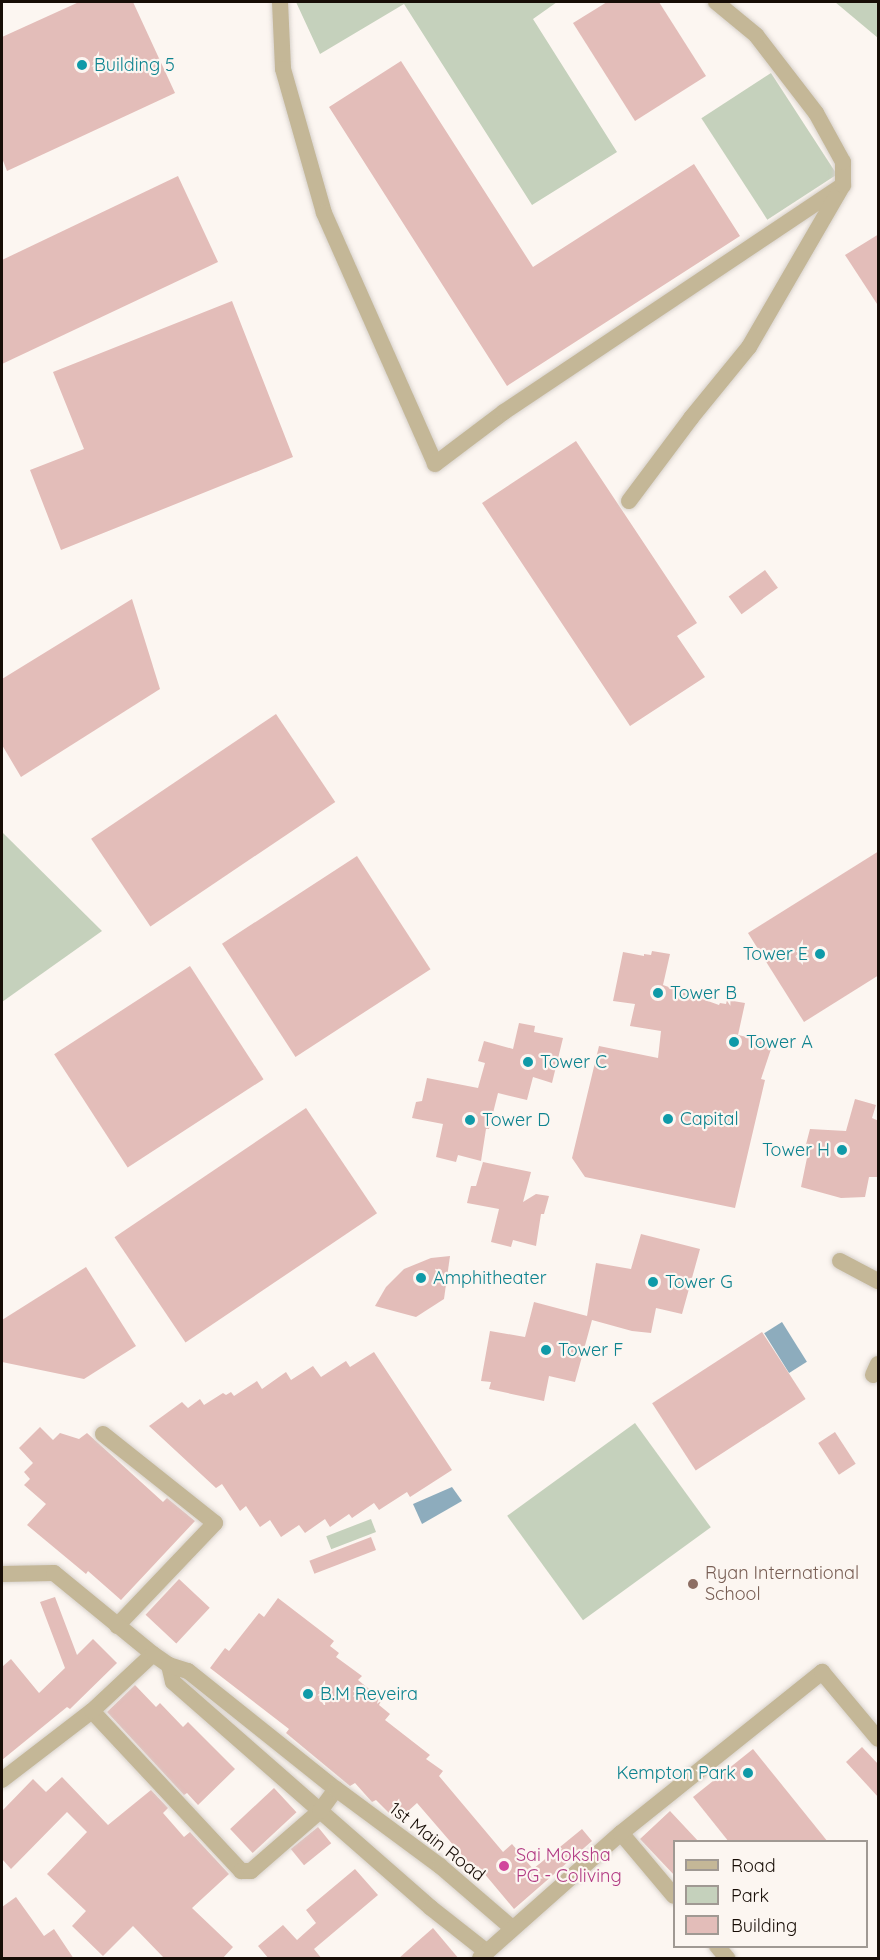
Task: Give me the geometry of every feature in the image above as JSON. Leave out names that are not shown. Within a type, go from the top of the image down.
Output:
[{"type":"street","points":[[280,2],[283,69],[324,213],[435,464],[504,412],[843,185]]},
{"type":"street","points":[[629,501],[691,418],[749,347],[843,185],[843,162],[816,113],[777,59],[756,35],[716,2]]},
{"type":"street","points":[[840,1261],[879,1281]]},
{"type":"street","points":[[103,1434],[215,1523],[117,1626]]},
{"type":"street","name":"1st Main Road","points":[[2,1574],[54,1574],[153,1654],[169,1665],[188,1671],[336,1789],[440,1866],[512,1928]]},
{"type":"street","points":[[2,1780],[92,1710],[153,1654]]},
{"type":"street","name":"1st Main Road","points":[[169,1665],[173,1682],[484,1955]]},
{"type":"street","points":[[484,1955],[621,1833],[822,1672],[879,1739]]},
{"type":"street","points":[[92,1710],[241,1871],[251,1870],[320,1811],[336,1789]]},
{"type":"street","points":[[621,1833],[673,1894]]},
{"type":"green space","points":[[296,2],[557,2],[533,19],[617,152],[532,205],[404,4],[320,54]]},
{"type":"green space","points":[[835,2],[878,2],[878,38]]},
{"type":"green space","points":[[771,73],[837,174],[767,220],[701,118]]},
{"type":"green space","points":[[2,832],[102,931],[2,1002]]},
{"type":"green space","points":[[635,1423],[711,1527],[583,1620],[507,1516]]},
{"type":"green space","points":[[371,1519],[376,1532],[331,1549],[326,1536]]},
{"type":"water","points":[[782,1322],[807,1362],[789,1373],[764,1333]]},
{"type":"water","points":[[452,1487],[462,1501],[422,1524],[413,1504]]},
{"type":"building","name":"Building 5","points":[[79,2],[133,2],[175,93],[7,171],[2,158],[2,37]]},
{"type":"building","points":[[607,2],[659,2],[706,76],[635,121],[573,23]]},
{"type":"building","points":[[401,61],[533,267],[694,164],[740,236],[507,386],[329,107]]},
{"type":"building","points":[[178,176],[218,262],[2,364],[2,260]]},
{"type":"building","points":[[879,234],[879,307],[845,255]]},
{"type":"building","points":[[232,301],[293,457],[61,550],[30,470],[84,449],[53,372]]},
{"type":"building","points":[[576,441],[697,623],[677,636],[705,677],[630,726],[482,503]]},
{"type":"building","points":[[765,570],[778,588],[742,614],[729,596]]},
{"type":"building","points":[[132,599],[160,689],[21,777],[2,745],[2,679]]},
{"type":"building","points":[[276,714],[335,802],[150,927],[91,839]]},
{"type":"building","name":"Tower E","points":[[879,851],[879,975],[804,1022],[748,933]]},
{"type":"building","points":[[357,856],[431,969],[296,1057],[222,944]]},
{"type":"building","name":"Capital","points":[[652,951],[670,954],[663,985],[719,1005],[720,1003],[726,1004],[727,1000],[745,1003],[738,1035],[773,1043],[761,1079],[765,1080],[735,1208],[585,1177],[572,1158],[599,1046],[658,1058],[661,1031],[630,1026],[635,1004],[613,1001],[623,952],[644,956],[644,954],[651,955]]},
{"type":"building","points":[[190,966],[264,1079],[128,1167],[54,1054]]},
{"type":"building","points":[[519,1023],[535,1026],[534,1032],[563,1038],[552,1083],[533,1077],[527,1100],[498,1093],[489,1129],[486,1129],[481,1161],[458,1155],[456,1162],[436,1157],[443,1124],[412,1118],[416,1102],[422,1101],[427,1078],[478,1088],[485,1063],[478,1061],[484,1041],[513,1049]]},
{"type":"building","name":"Tower H","points":[[855,1099],[876,1105],[872,1118],[879,1121],[879,1177],[869,1177],[865,1197],[841,1198],[801,1187],[808,1153],[804,1152],[810,1129],[846,1131]]},
{"type":"building","points":[[306,1108],[377,1213],[186,1342],[114,1237]]},
{"type":"building","points":[[483,1162],[531,1172],[523,1202],[536,1194],[549,1196],[544,1214],[541,1214],[536,1246],[513,1240],[511,1247],[491,1242],[499,1209],[467,1203],[471,1186],[476,1186]]},
{"type":"building","points":[[641,1234],[700,1249],[682,1314],[656,1308],[651,1333],[632,1331],[592,1320],[575,1382],[549,1376],[544,1401],[489,1389],[491,1382],[481,1381],[490,1331],[525,1337],[534,1302],[587,1316],[596,1263],[631,1269]]},
{"type":"building","name":"Amphitheater","points":[[450,1256],[444,1299],[416,1317],[375,1306],[386,1287],[404,1269],[431,1258]]},
{"type":"building","points":[[86,1267],[136,1346],[84,1379],[2,1362],[2,1320]]},
{"type":"building","points":[[762,1332],[806,1399],[696,1470],[652,1403]]},
{"type":"building","points":[[374,1352],[452,1470],[410,1497],[407,1492],[379,1510],[374,1503],[352,1518],[349,1514],[330,1527],[325,1519],[305,1533],[299,1525],[281,1537],[270,1520],[260,1527],[246,1506],[240,1511],[222,1484],[216,1488],[149,1426],[182,1402],[188,1408],[200,1399],[204,1405],[223,1393],[226,1395],[231,1392],[234,1396],[257,1381],[262,1389],[286,1372],[291,1380],[313,1366],[321,1377],[346,1361],[350,1367]]},
{"type":"building","points":[[40,1427],[53,1440],[60,1433],[79,1439],[87,1433],[163,1502],[167,1498],[195,1521],[121,1600],[88,1571],[86,1574],[27,1525],[46,1504],[24,1485],[30,1479],[24,1472],[33,1463],[19,1448]]},
{"type":"building","points":[[835,1432],[856,1464],[839,1475],[818,1443]]},
{"type":"building","points":[[371,1537],[376,1550],[314,1574],[309,1561]]},
{"type":"building","points":[[179,1579],[210,1608],[176,1643],[146,1615]]},
{"type":"building","points":[[55,1597],[77,1655],[93,1639],[117,1663],[70,1709],[67,1707],[2,1760],[2,1667],[11,1659],[39,1693],[65,1668],[40,1602]]},
{"type":"building","points":[[278,1598],[334,1641],[330,1646],[339,1653],[336,1657],[362,1676],[358,1680],[374,1693],[373,1695],[381,1701],[379,1705],[390,1714],[385,1720],[430,1755],[426,1759],[443,1771],[439,1776],[503,1852],[512,1844],[533,1869],[582,1829],[592,1841],[514,1909],[478,1866],[474,1869],[417,1803],[397,1821],[376,1800],[372,1802],[355,1783],[350,1786],[286,1733],[289,1729],[210,1668],[225,1648],[229,1651],[259,1613],[264,1617]]},
{"type":"building","points":[[135,1685],[156,1707],[160,1703],[183,1727],[188,1722],[235,1769],[198,1805],[187,1793],[184,1795],[107,1712]]},
{"type":"building","points":[[862,1747],[879,1765],[879,1798],[846,1762]]},
{"type":"building","name":"Kempton Park","points":[[753,1749],[826,1840],[727,1840],[693,1797]]},
{"type":"building","points":[[62,1777],[108,1825],[151,1790],[168,1808],[163,1813],[184,1837],[190,1832],[229,1874],[192,1908],[233,1947],[222,1959],[165,1959],[133,1926],[103,1956],[72,1926],[86,1911],[47,1874],[87,1832],[67,1812],[11,1869],[2,1859],[2,1811],[33,1779],[46,1792]]},
{"type":"building","points":[[274,1788],[297,1812],[253,1853],[230,1829]]},
{"type":"building","points":[[670,1811],[697,1840],[673,1840],[673,1874],[640,1839]]},
{"type":"building","points":[[318,1827],[331,1843],[304,1865],[291,1849]]},
{"type":"building","points":[[355,1869],[378,1895],[314,1949],[322,1959],[269,1959],[258,1946],[283,1925],[297,1940],[316,1923],[306,1910]]},
{"type":"building","points":[[16,1897],[44,1936],[54,1929],[74,1959],[2,1959],[2,1907]]},
{"type":"building","points":[[433,1928],[459,1959],[398,1959],[417,1942]]},
{"type":"place","name":"Building 5","points":[[82,65]]},
{"type":"place","name":"Tower E","points":[[820,954]]},
{"type":"place","name":"Tower B","points":[[658,993]]},
{"type":"place","name":"Tower A","points":[[734,1042]]},
{"type":"place","name":"Tower C","points":[[528,1062]]},
{"type":"place","name":"Capital","points":[[668,1119]]},
{"type":"place","name":"Tower D","points":[[470,1120]]},
{"type":"place","name":"Tower H","points":[[842,1150]]},
{"type":"place","name":"Amphitheater","points":[[421,1278]]},
{"type":"place","name":"Tower G","points":[[653,1282]]},
{"type":"place","name":"Tower F","points":[[546,1350]]},
{"type":"place","name":"Ryan International School","points":[[693,1584]]},
{"type":"place","name":"B.M Reveira","points":[[308,1694]]},
{"type":"place","name":"Kempton Park","points":[[748,1773]]},
{"type":"place","name":"Sai Moksha PG - Coliving","points":[[504,1866]]}]
